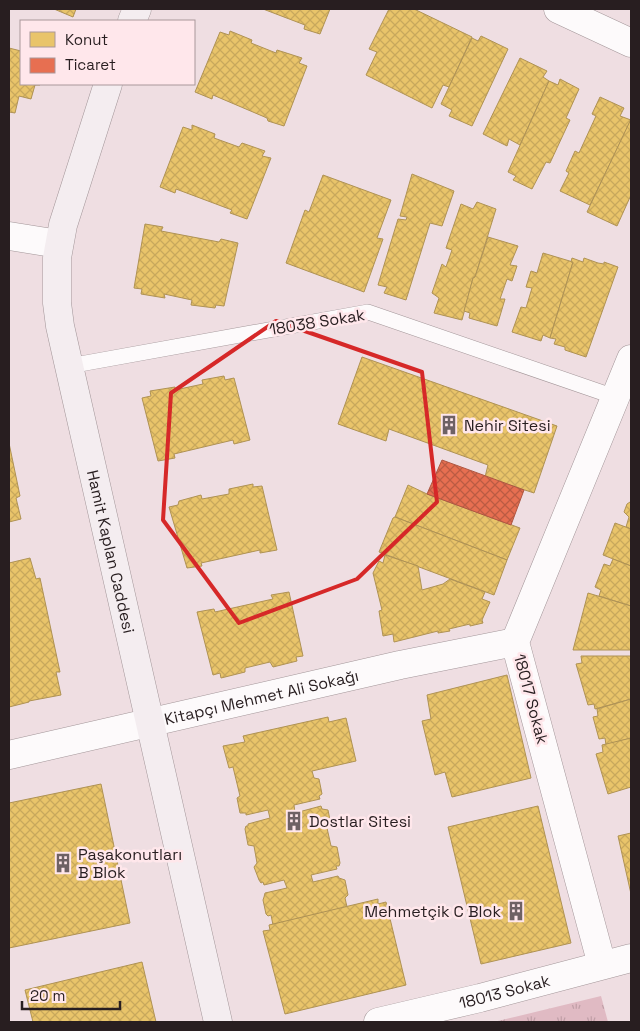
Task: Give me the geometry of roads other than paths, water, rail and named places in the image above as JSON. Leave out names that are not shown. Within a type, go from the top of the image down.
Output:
[{"type":"main road","name":"Hamit Kaplan Caddesi","points":[[108,85],[74,188],[59,244],[56,279],[57,303],[60,326],[218,1022]]},
{"type":"street","points":[[558,9],[631,43]]},
{"type":"street","points":[[9,236],[59,244]]},
{"type":"street","name":"18017 Sokak","points":[[602,965],[515,642],[614,396],[631,359]]},
{"type":"street","name":"Kitapçı Mehmet Ali Sokağı","points":[[9,755],[400,665],[515,642]]},
{"type":"street","name":"18013 Sokak","points":[[378,1022],[480,998],[631,958]]},
{"type":"lane","name":"18038 Sokak","points":[[69,366],[368,312],[614,396]]},
{"type":"place","name":"Nehir Sitesi","points":[[449,425]]},
{"type":"place","name":"Dostlar Sitesi","points":[[294,821]]},
{"type":"place","name":"Paşakonutları B Blok","points":[[63,863]]},
{"type":"place","name":"Mehmetçik C Blok","points":[[516,911]]}]
